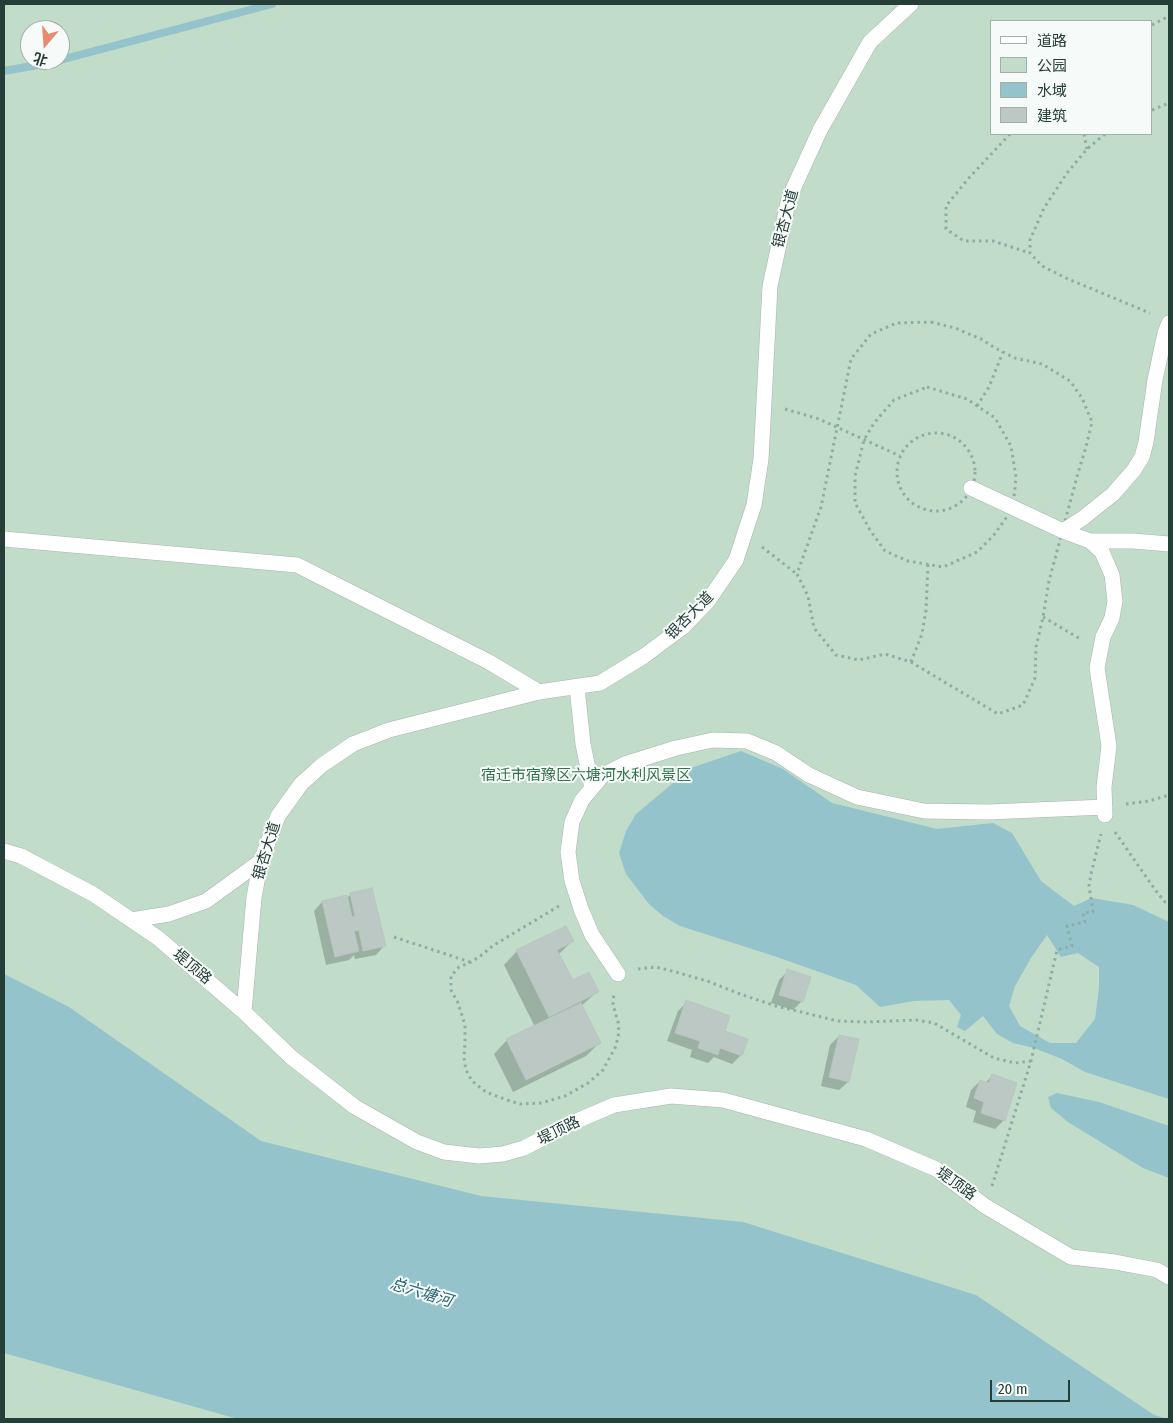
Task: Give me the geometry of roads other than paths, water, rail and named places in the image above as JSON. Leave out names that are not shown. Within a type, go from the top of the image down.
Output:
[{"type":"street","name":"银杏大道","points":[[244,1012],[254,897],[261,861],[278,816],[301,784],[322,765],[353,744],[388,730],[539,692],[600,683],[644,656],[683,627],[708,601],[736,560],[756,496],[761,459],[770,286],[789,198],[820,130],[870,42],[911,4]]},
{"type":"street","points":[[1063,531],[1113,494],[1134,470],[1142,457],[1162,381],[1165,333],[1169,323]]},
{"type":"street","points":[[972,488],[1063,531],[1090,540],[1169,544]]},
{"type":"street","points":[[4,539],[297,565],[489,662],[539,692]]},
{"type":"street","points":[[618,974],[592,935],[572,881],[568,852],[572,822],[582,800],[603,775],[625,764],[676,748],[713,740],[747,741],[776,753],[809,775],[857,797],[924,811],[1105,812],[1104,787],[1108,746],[1097,668],[1103,637],[1112,618],[1115,601],[1112,575],[1102,552],[1090,540]]},
{"type":"street","points":[[578,687],[583,744],[592,788]]},
{"type":"street","name":"堤顶路","points":[[4,850],[21,856],[93,894],[158,938],[244,1012],[291,1057],[354,1107],[417,1142],[444,1152],[479,1156],[503,1154],[524,1148],[572,1123],[614,1106],[670,1096],[724,1100],[866,1139],[936,1169],[985,1206],[1071,1257],[1148,1268],[1157,1270],[1169,1277]]},
{"type":"street","points":[[131,920],[169,914],[206,901],[261,861]]},
{"type":"water","points":[[741,751],[783,769],[832,803],[937,829],[993,823],[1012,833],[1041,881],[1074,906],[1092,898],[1133,905],[1169,922],[1169,1099],[1085,1072],[1062,1059],[1034,1048],[1013,1043],[997,1034],[983,1016],[965,1031],[957,1027],[961,1015],[949,1000],[914,1001],[880,1007],[856,985],[680,926],[663,916],[649,904],[626,874],[619,853],[626,831],[636,814],[691,768]],"holes":[[[1047,935],[1061,957],[1078,953],[1099,967],[1099,988],[1095,1019],[1076,1043],[1050,1043],[1020,1026],[1009,1006],[1015,986]]]},
{"type":"water","name":"总六塘河","points":[[4,974],[69,1007],[261,1141],[481,1196],[743,1222],[976,1295],[1154,1415],[1168,1419],[238,1419],[4,1353]]},
{"type":"water","points":[[1057,1093],[1099,1102],[1169,1126],[1169,1178],[1143,1168],[1068,1122],[1051,1108],[1048,1097]]},
{"type":"waterway","points":[[4,71],[49,63],[272,4]]},
{"type":"park label","name":"宿迁市宿豫区六塘河水利风景区","points":[[586,776]]}]
